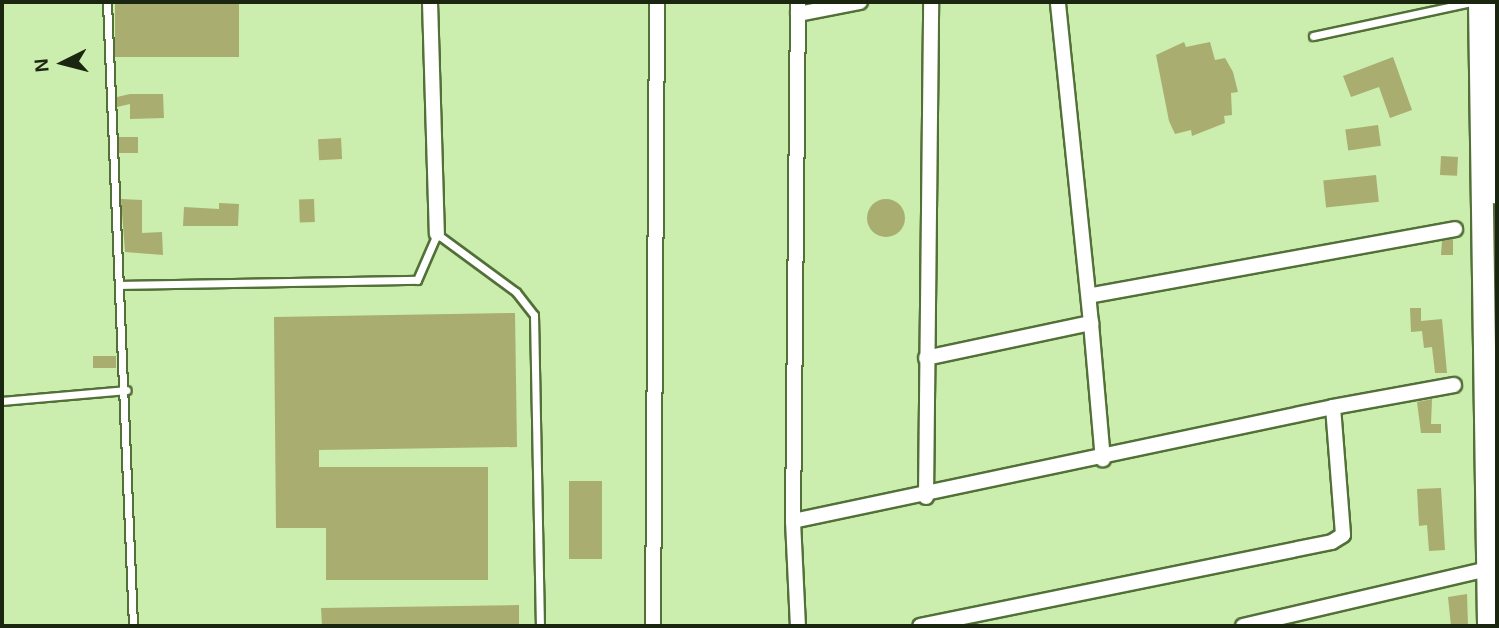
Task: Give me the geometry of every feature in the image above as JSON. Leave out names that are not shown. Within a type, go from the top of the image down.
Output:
[{"type":"main road","points":[[1479,2],[1488,626]]},
{"type":"main road","points":[[1494,2],[1497,193]]},
{"type":"street","points":[[430,2],[437,234]]},
{"type":"street","points":[[653,626],[657,2]]},
{"type":"street","points":[[797,626],[793,521],[798,8],[860,2]]},
{"type":"street","points":[[926,497],[931,2]]},
{"type":"street","points":[[1058,2],[1093,296],[1091,323],[1103,459]]},
{"type":"street","points":[[1093,296],[1455,229]]},
{"type":"street","points":[[926,358],[1091,323]]},
{"type":"street","points":[[793,521],[926,497],[1333,407],[1454,385]]},
{"type":"street","points":[[920,626],[1332,542],[1343,535],[1333,407]]},
{"type":"street","points":[[1243,626],[1488,569]]},
{"type":"lane","points":[[107,2],[127,390],[133,626]]},
{"type":"lane","points":[[1313,36],[1472,2]]},
{"type":"lane","points":[[120,285],[417,280],[437,234],[516,292],[534,316],[540,626]]},
{"type":"lane","points":[[2,401],[127,390]]},
{"type":"building","points":[[115,2],[239,2],[239,57],[115,57]]},
{"type":"building","points":[[1184,42],[1186,47],[1210,42],[1215,60],[1225,58],[1233,72],[1238,92],[1231,93],[1232,115],[1224,116],[1225,123],[1192,136],[1191,130],[1175,134],[1169,121],[1156,55]]},
{"type":"building","points":[[1393,57],[1412,110],[1390,118],[1379,87],[1351,97],[1343,76]]},
{"type":"building","points":[[130,94],[163,94],[164,118],[130,119],[130,104],[117,107],[117,97]]},
{"type":"building","points":[[1378,125],[1381,146],[1348,150],[1345,130]]},
{"type":"building","points":[[119,137],[138,137],[138,153],[119,153]]},
{"type":"building","points":[[341,138],[342,159],[319,160],[318,139]]},
{"type":"building","points":[[1441,156],[1458,157],[1457,176],[1440,175]]},
{"type":"building","points":[[1376,175],[1379,202],[1326,207],[1323,181]]},
{"type":"building","points":[[121,199],[142,200],[142,233],[162,232],[163,255],[125,252]]},
{"type":"building","points":[[314,199],[315,222],[300,223],[299,200]]},
{"type":"building","points":[[886,199],[899,205],[905,218],[899,231],[886,237],[873,231],[867,218],[873,205]]},
{"type":"building","points":[[219,203],[239,204],[238,226],[183,226],[184,207],[219,209]]},
{"type":"building","points":[[1453,239],[1453,255],[1441,255],[1442,241]]},
{"type":"building","points":[[1410,308],[1421,308],[1421,321],[1442,319],[1447,373],[1435,373],[1432,347],[1424,348],[1422,331],[1411,332]]},
{"type":"building","points":[[515,313],[517,447],[319,450],[319,467],[488,467],[488,580],[326,580],[326,528],[276,528],[274,317]]},
{"type":"building","points":[[93,356],[116,356],[116,368],[93,368]]},
{"type":"building","points":[[1432,399],[1431,424],[1441,424],[1441,433],[1421,433],[1417,402]]},
{"type":"building","points":[[569,481],[602,481],[602,559],[569,559]]},
{"type":"building","points":[[1441,488],[1445,550],[1429,551],[1427,525],[1419,526],[1417,489]]},
{"type":"building","points":[[1467,594],[1468,626],[1451,626],[1448,597]]},
{"type":"building","points":[[519,605],[519,626],[322,626],[321,608]]}]
